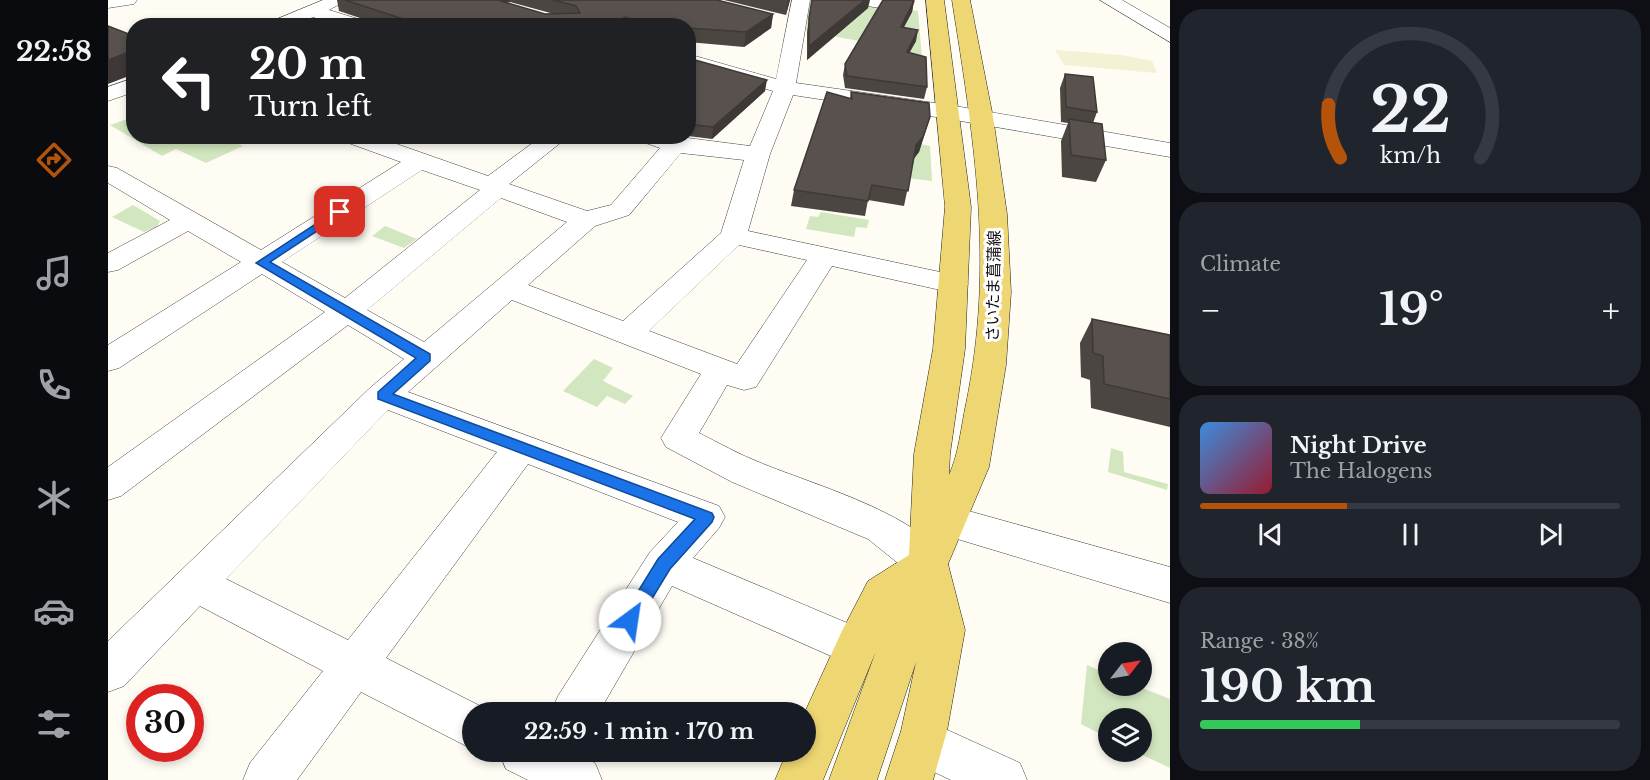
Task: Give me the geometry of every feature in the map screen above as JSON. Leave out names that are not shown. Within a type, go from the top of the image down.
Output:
[{"type":"main road","name":"さいたま菖蒲線","points":[[928,564],[932,454],[949,350],[958,207],[935,0]]},
{"type":"main road","name":"さいたま菖蒲線","points":[[853,780],[928,564],[971,467],[990,364],[996,292],[994,214],[982,117],[961,0]]},
{"type":"main road","points":[[799,780],[856,647],[884,594],[928,564],[944,630],[915,760]]},
{"type":"street","points":[[108,3],[128,0]]},
{"type":"street","points":[[296,18],[338,0]]},
{"type":"street","points":[[627,334],[733,236],[758,154],[785,88],[801,0]]},
{"type":"street","points":[[860,0],[887,4]]},
{"type":"street","points":[[1109,0],[1170,36]]},
{"type":"street","points":[[312,11],[335,18]]},
{"type":"street","points":[[774,20],[797,26]]},
{"type":"street","points":[[696,62],[785,88],[982,117],[1164,151]]},
{"type":"street","points":[[108,95],[126,87]]},
{"type":"street","points":[[373,144],[586,220]]},
{"type":"street","points":[[498,188],[496,182],[538,144]]},
{"type":"street","points":[[672,144],[758,154]]},
{"type":"street","points":[[108,671],[194,582],[383,395],[586,220],[620,210],[675,145]]},
{"type":"street","points":[[108,360],[419,161]]},
{"type":"street","points":[[108,173],[425,357]]},
{"type":"street","points":[[108,486],[346,312],[498,188]]},
{"type":"street","points":[[108,264],[189,220]]},
{"type":"street","points":[[733,236],[954,284]]},
{"type":"street","points":[[508,288],[744,379],[824,256]]},
{"type":"street","points":[[720,370],[678,438],[745,472],[882,528],[928,564]]},
{"type":"street","points":[[383,395],[706,517],[664,564],[580,702]]},
{"type":"street","points":[[267,780],[353,664],[522,446]]},
{"type":"street","points":[[947,521],[1170,585]]},
{"type":"street","points":[[664,564],[856,647]]},
{"type":"street","points":[[194,582],[462,721]]},
{"type":"street","points":[[915,760],[1003,780]]},
{"type":"green space","points":[[810,0],[842,0],[918,11],[922,59],[864,42],[806,31]]},
{"type":"green space","points":[[1055,50],[1122,55],[1152,61],[1157,73],[1064,65]]},
{"type":"green space","points":[[126,119],[126,135],[110,125]]},
{"type":"green space","points":[[863,133],[930,146],[932,181],[906,178]]},
{"type":"green space","points":[[142,144],[239,144],[243,146],[206,163],[176,149],[162,156]]},
{"type":"green space","points":[[133,205],[160,221],[157,227],[144,232],[112,217]]},
{"type":"green space","points":[[821,212],[869,220],[867,228],[856,227],[854,237],[806,229],[810,216],[818,217]]},
{"type":"green space","points":[[385,226],[417,239],[404,248],[372,236]]},
{"type":"green space","points":[[594,359],[613,368],[603,381],[633,396],[625,404],[607,396],[597,407],[563,391]]},
{"type":"green space","points":[[1111,448],[1123,452],[1124,472],[1168,484],[1167,490],[1108,472]]},
{"type":"green space","points":[[1087,665],[1098,670],[1098,696],[1152,696],[1152,692],[1170,699],[1170,768],[1152,760],[1152,708],[1098,708],[1098,733],[1081,724]]},
{"type":"building","points":[[345,0],[500,0],[545,14],[580,13],[576,6],[553,0],[717,0],[773,14],[746,32],[696,29],[696,18],[400,18]]},
{"type":"building","points":[[812,0],[865,0],[809,46],[809,18]]},
{"type":"building","points":[[883,0],[914,1],[901,27],[918,30],[907,52],[926,57],[927,87],[847,76],[845,64]]},
{"type":"building","points":[[108,26],[126,33],[126,53],[108,60]]},
{"type":"building","points":[[696,60],[767,80],[713,127],[696,125]]},
{"type":"building","points":[[1065,74],[1093,77],[1097,112],[1066,107]]},
{"type":"building","points":[[827,92],[852,99],[851,92],[929,103],[930,117],[923,137],[916,145],[908,191],[872,185],[868,201],[794,190]]},
{"type":"building","points":[[1069,119],[1102,124],[1106,160],[1071,155]]},
{"type":"building","points":[[1092,319],[1170,335],[1170,399],[1104,384],[1103,356],[1093,353]]},
{"type":"route","points":[[340,212],[262,263],[425,357],[383,395],[706,517],[664,564],[630,620]]}]
